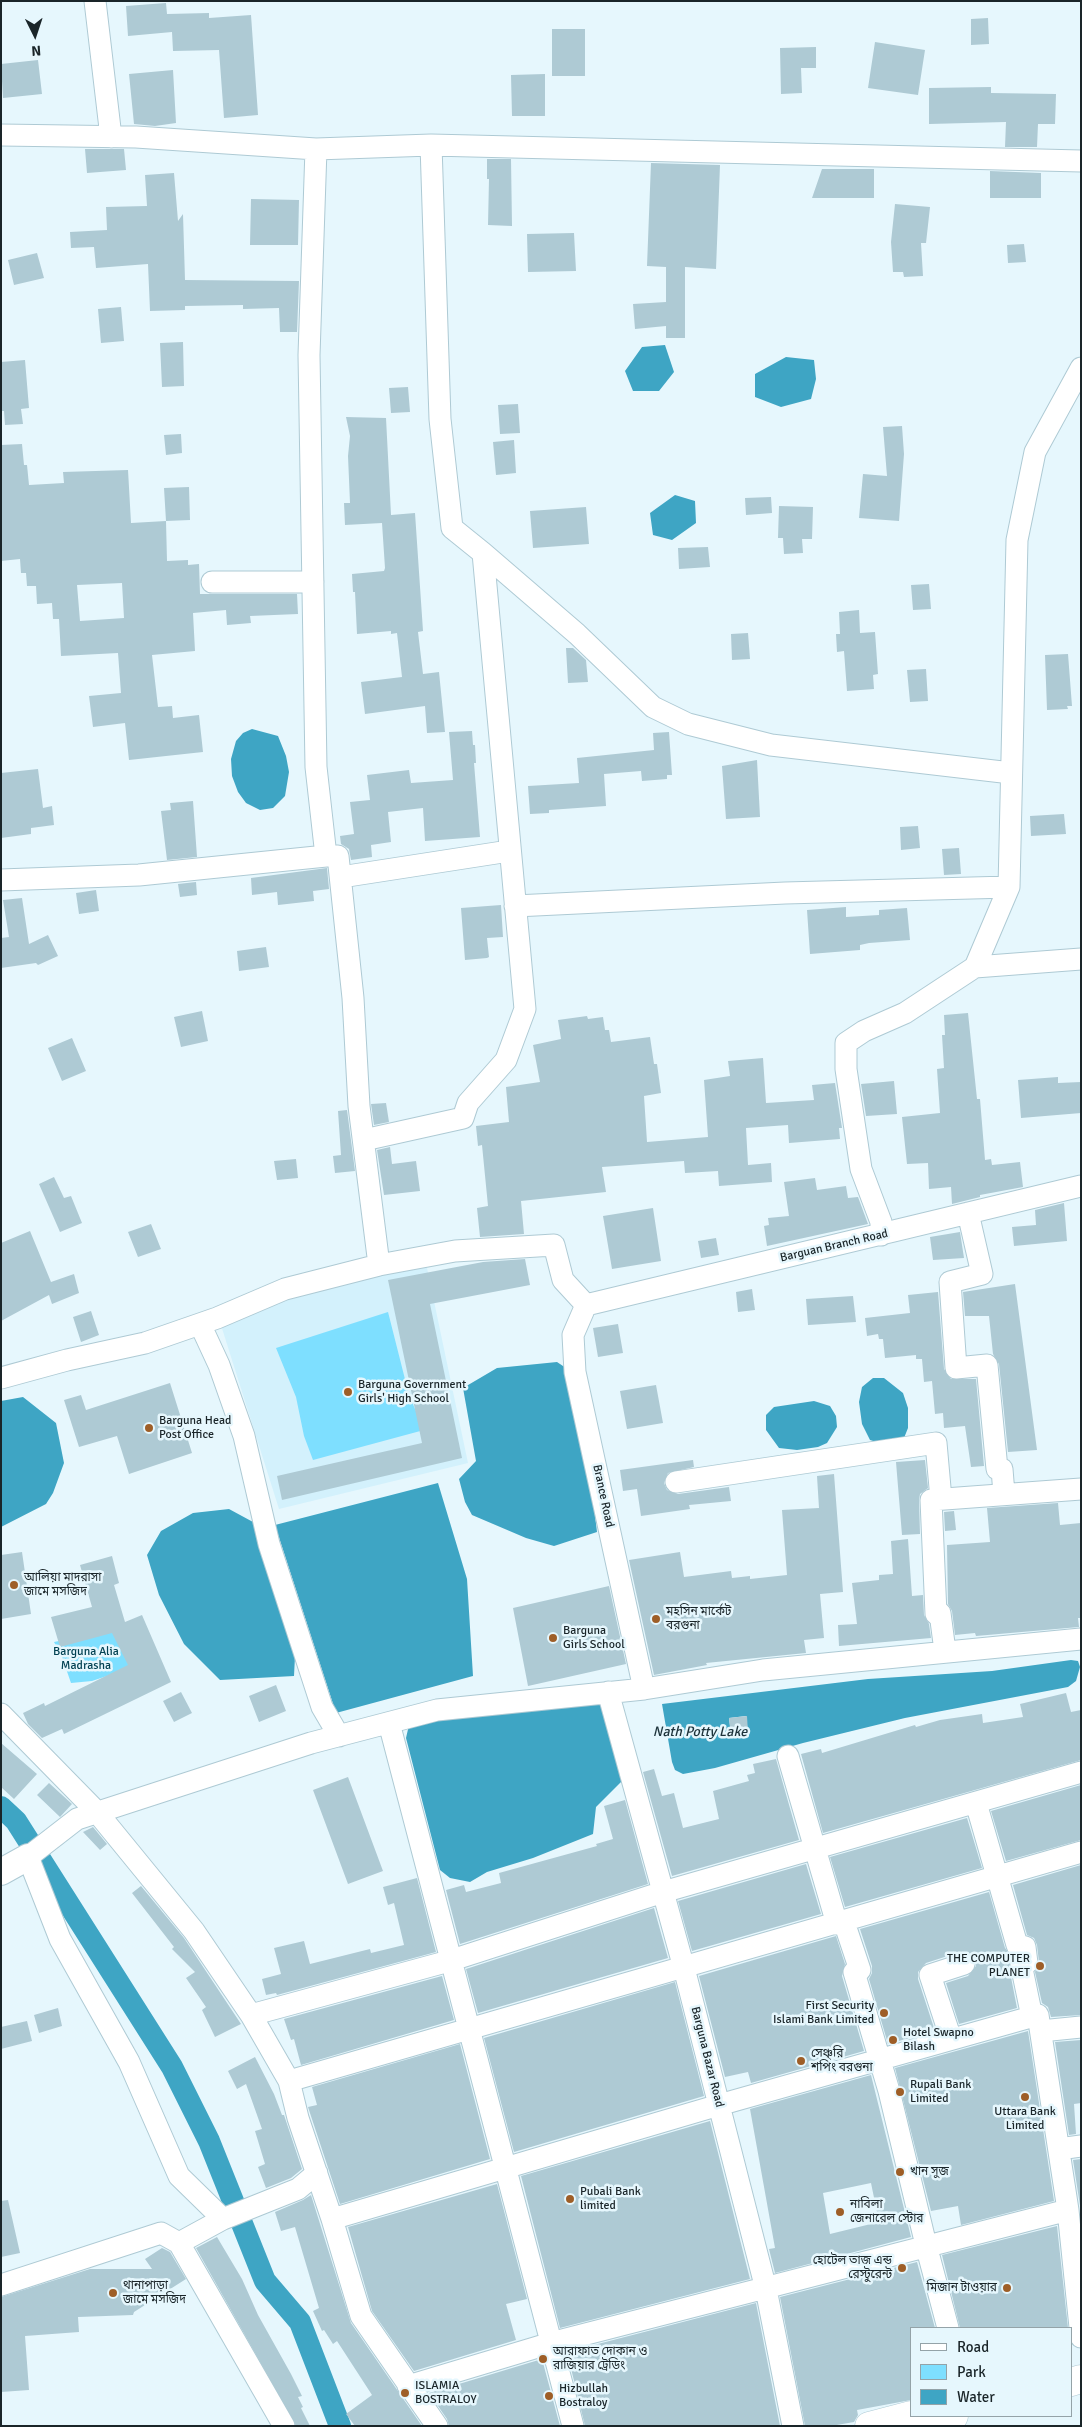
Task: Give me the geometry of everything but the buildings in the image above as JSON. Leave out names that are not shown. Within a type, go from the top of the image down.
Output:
[{"type":"main road","points":[[869,2426],[910,2415]]},
{"type":"main road","points":[[920,2426],[951,2417]]},
{"type":"street","points":[[95,1],[111,136]]},
{"type":"street","points":[[1,135],[111,136],[316,149],[431,145],[1081,161]]},
{"type":"street","points":[[431,145],[437,367],[440,419],[452,528],[577,634],[653,708],[688,724],[771,745],[1011,773]]},
{"type":"street","points":[[316,149],[309,355],[316,767],[326,856]]},
{"type":"street","points":[[975,967],[1009,887],[1017,540],[1035,452],[1081,368]]},
{"type":"street","points":[[364,1140],[463,1118],[468,1103],[506,1060],[525,1009],[482,553]]},
{"type":"street","points":[[212,582],[313,582]]},
{"type":"street","points":[[340,878],[509,851]]},
{"type":"street","points":[[1,880],[139,875],[338,856],[364,1140],[379,1265]]},
{"type":"street","points":[[514,906],[785,892],[1009,887]]},
{"type":"street","points":[[881,1235],[881,1222],[861,1169],[846,1069],[846,1043],[864,1030],[905,1013],[975,967],[1081,959]]},
{"type":"street","name":"Barguan Branch Road","points":[[586,1305],[1081,1186]]},
{"type":"street","points":[[968,1213],[982,1274],[950,1282],[956,1368],[987,1365],[997,1469],[1002,1469],[1004,1494]]},
{"type":"street","points":[[1,1378],[67,1360],[145,1343],[200,1324],[285,1289],[379,1265],[455,1251],[554,1245],[563,1280],[586,1305]]},
{"type":"street","name":"Brance Road","points":[[586,1305],[573,1335],[575,1372],[644,1689]]},
{"type":"street","points":[[200,1324],[219,1365],[244,1436],[269,1544],[322,1707],[339,1736]]},
{"type":"street","points":[[676,1482],[936,1443],[941,1499]]},
{"type":"street","points":[[945,1650],[940,1613],[936,1614],[931,1500],[1081,1489]]},
{"type":"street","points":[[1,1872],[28,1858],[87,1815],[339,1736],[437,1710],[644,1689],[763,1670],[945,1650],[1081,1639]]},
{"type":"street","name":"Barguna Bazar Road","points":[[608,1692],[684,1968],[766,2289],[793,2426]]},
{"type":"street","points":[[1,1714],[87,1815],[194,1931],[251,2015],[289,2081],[298,2118],[332,2219],[361,2316],[437,2426]]},
{"type":"street","points":[[389,1723],[449,1962],[469,2028],[573,2426]]},
{"type":"street","points":[[788,1756],[815,1848],[840,1923],[860,1970],[854,1972],[880,2059],[948,2327]]},
{"type":"street","points":[[251,2015],[449,1962],[663,1892],[1081,1772]]},
{"type":"street","points":[[976,1803],[1017,1945],[1025,1947],[1027,1963],[1021,1964],[1036,2024],[1059,2149],[1068,2210],[1081,2336]]},
{"type":"street","points":[[289,2081],[1081,1852]]},
{"type":"street","points":[[28,1858],[60,1939],[129,2062],[179,2176],[223,2219]]},
{"type":"street","points":[[952,2039],[930,1975],[964,1964]]},
{"type":"street","points":[[332,2219],[505,2170],[719,2105],[952,2039],[1036,2024],[1081,2027]]},
{"type":"street","points":[[1059,2149],[1081,2146]]},
{"type":"street","points":[[179,2243],[223,2219],[298,2189],[317,2173]]},
{"type":"street","points":[[408,2386],[551,2343],[1068,2210]]},
{"type":"street","points":[[1,2285],[161,2233],[179,2243],[212,2297],[284,2426]]},
{"type":"shaded area","name":"Barguna Government Girls' High School","points":[[427,1253],[427,1268],[468,1463],[279,1509],[220,1322]]},
{"type":"green space","points":[[388,1312],[409,1395],[424,1430],[313,1460],[304,1436],[296,1397],[276,1348]]},
{"type":"green space","name":"Barguna Alia Madrasha","points":[[118,1629],[131,1668],[92,1681],[71,1683],[62,1657],[54,1642]]},
{"type":"water","points":[[665,345],[674,372],[659,391],[633,391],[625,371],[642,347]]},
{"type":"water","points":[[786,357],[814,360],[816,379],[811,399],[781,407],[755,397],[755,374]]},
{"type":"water","points":[[675,495],[695,501],[696,523],[672,540],[653,535],[650,513]]},
{"type":"water","points":[[252,729],[278,736],[286,756],[289,772],[285,796],[273,808],[260,810],[246,803],[238,792],[232,776],[231,759],[236,741],[243,733]]},
{"type":"water","points":[[557,1362],[566,1368],[588,1459],[597,1532],[554,1546],[526,1538],[472,1515],[465,1502],[459,1479],[476,1461],[463,1388],[497,1368]]},
{"type":"water","points":[[873,1378],[884,1378],[903,1393],[908,1408],[908,1428],[902,1443],[890,1446],[870,1440],[862,1424],[859,1402],[862,1387]]},
{"type":"water","points":[[23,1397],[56,1423],[64,1463],[53,1493],[46,1504],[1,1527],[1,1401]]},
{"type":"water","points":[[814,1401],[830,1406],[836,1416],[837,1427],[827,1443],[818,1447],[797,1450],[779,1448],[766,1430],[766,1415],[774,1407]]},
{"type":"water","points":[[438,1483],[467,1579],[473,1676],[336,1713],[275,1525]]},
{"type":"water","points":[[229,1509],[253,1522],[295,1656],[294,1676],[220,1680],[184,1644],[159,1595],[147,1555],[161,1531],[193,1513]]},
{"type":"water","name":"Nath Potty Lake","points":[[1071,1660],[1078,1661],[1080,1667],[1076,1681],[1068,1687],[905,1718],[803,1743],[715,1768],[683,1774],[675,1770],[672,1762],[662,1704],[868,1679],[992,1671]],"holes":[[[746,1716],[748,1733],[731,1735],[729,1718]]]},
{"type":"water","points":[[594,1699],[602,1705],[622,1781],[596,1807],[593,1834],[533,1858],[487,1872],[470,1882],[450,1878],[440,1870],[406,1738],[409,1725],[425,1718]]},
{"type":"waterway","points":[[1,1807],[16,1821],[172,2067],[209,2141],[265,2281],[300,2322],[340,2426]]},
{"type":"place","name":"Barguna Government Girls' High School","points":[[348,1392]]},
{"type":"place","name":"Barguna Head Post Office","points":[[149,1428]]},
{"type":"place","name":"আলিয়া মাদরাসা জামে মসজিদ","points":[[14,1585]]},
{"type":"place","name":"মহসিন মার্কেট বরগুনা","points":[[656,1619]]},
{"type":"place","name":"Barguna Girls School","points":[[553,1638]]},
{"type":"place","name":"THE COMPUTER PLANET","points":[[1040,1966]]},
{"type":"place","name":"First Security Islami Bank Limited","points":[[884,2013]]},
{"type":"place","name":"Hotel Swapno Bilash","points":[[893,2040]]},
{"type":"place","name":"সেঞ্চুরি শপিং বরগুনা","points":[[801,2061]]},
{"type":"place","name":"Rupali Bank Limited","points":[[900,2092]]},
{"type":"place","name":"Uttara Bank Limited","points":[[1025,2097]]},
{"type":"place","name":"খান সুজ","points":[[900,2172]]},
{"type":"place","name":"Pubali Bank limited","points":[[570,2199]]},
{"type":"place","name":"নাবিলা জেনারেল স্টোর","points":[[840,2212]]},
{"type":"place","name":"হোটেল তাজ এন্ড রেস্টুরেন্ট","points":[[902,2268]]},
{"type":"place","name":"মিজান টাওয়ার","points":[[1007,2288]]},
{"type":"place","name":"থানাপাড়া জামে মসজিদ","points":[[113,2293]]},
{"type":"place","name":"আরাফাত দোকান ও রাজিয়ার ট্রেডিং","points":[[543,2359]]},
{"type":"place","name":"ISLAMIA BOSTRALOY","points":[[405,2393]]},
{"type":"place","name":"Hizbullah Bostraloy","points":[[549,2396]]}]
